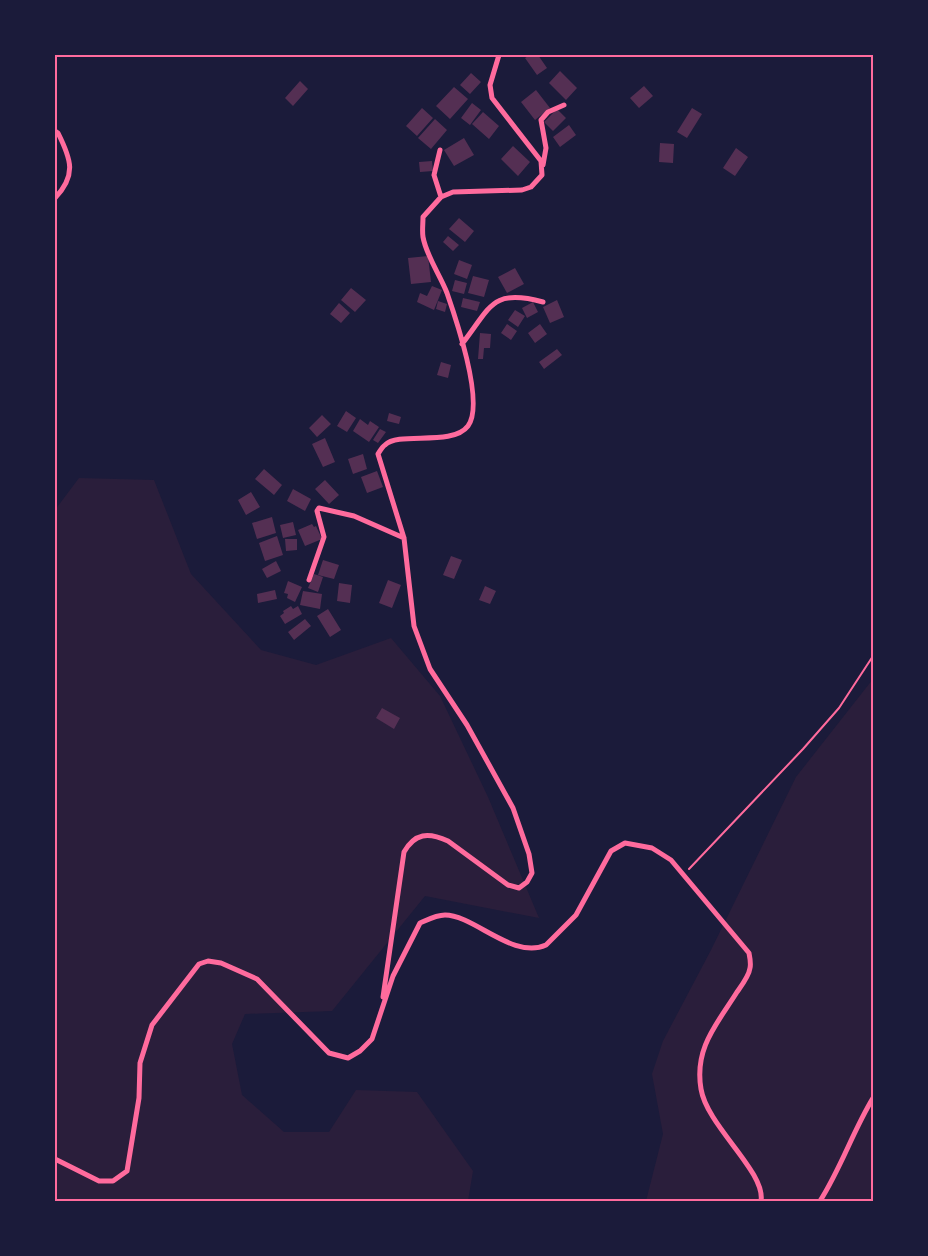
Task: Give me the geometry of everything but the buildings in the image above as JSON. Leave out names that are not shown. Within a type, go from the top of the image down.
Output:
[{"type":"street","points":[[499,55],[490,85],[492,98],[541,162],[542,175]]},
{"type":"street","points":[[55,1159],[99,1182],[113,1181],[127,1171],[132,1150],[139,1098],[140,1063],[152,1025],[199,964],[208,961],[221,963],[257,979],[329,1053],[348,1058],[360,1051],[372,1039],[380,1010],[404,852],[410,841],[421,836],[442,838],[508,885],[519,888],[527,882],[532,873],[529,854],[513,808],[467,725],[430,669],[414,626],[404,538],[378,454],[385,444],[395,439],[435,438],[462,430],[469,425],[474,409],[472,383],[462,344],[447,293],[423,238],[423,218],[441,197],[453,192],[468,190],[522,190],[531,187],[542,175],[546,148],[541,120],[548,112],[564,105]]},
{"type":"street","points":[[55,131],[70,158],[69,173],[64,188],[55,198]]},
{"type":"street","points":[[440,150],[434,176],[441,197]]},
{"type":"street","points":[[462,344],[495,301],[508,296],[524,297],[542,302]]},
{"type":"street","points":[[309,580],[324,537],[317,511],[319,508],[354,516],[404,538]]},
{"type":"street","points":[[380,1010],[408,943],[420,923],[444,915],[455,916],[496,938],[528,947],[540,948],[546,945],[576,916],[611,851],[624,844],[652,848],[671,860],[685,874],[749,953],[750,968],[703,1046],[699,1069],[701,1089],[707,1110],[752,1171],[762,1195],[761,1201]]},
{"type":"street","points":[[820,1201],[833,1180],[860,1119],[873,1098]]},
{"type":"path","points":[[685,874],[839,708],[873,656]]},
{"type":"shaded area","points":[[79,478],[154,480],[191,574],[261,650],[316,665],[391,638],[440,696],[488,797],[539,918],[425,896],[332,1011],[245,1014],[232,1044],[242,1095],[284,1132],[329,1132],[356,1090],[417,1092],[473,1171],[468,1201],[55,1201],[55,510]]},
{"type":"shaded area","points":[[873,679],[873,1201],[646,1201],[663,1134],[652,1074],[663,1041],[711,950],[796,777]]}]
